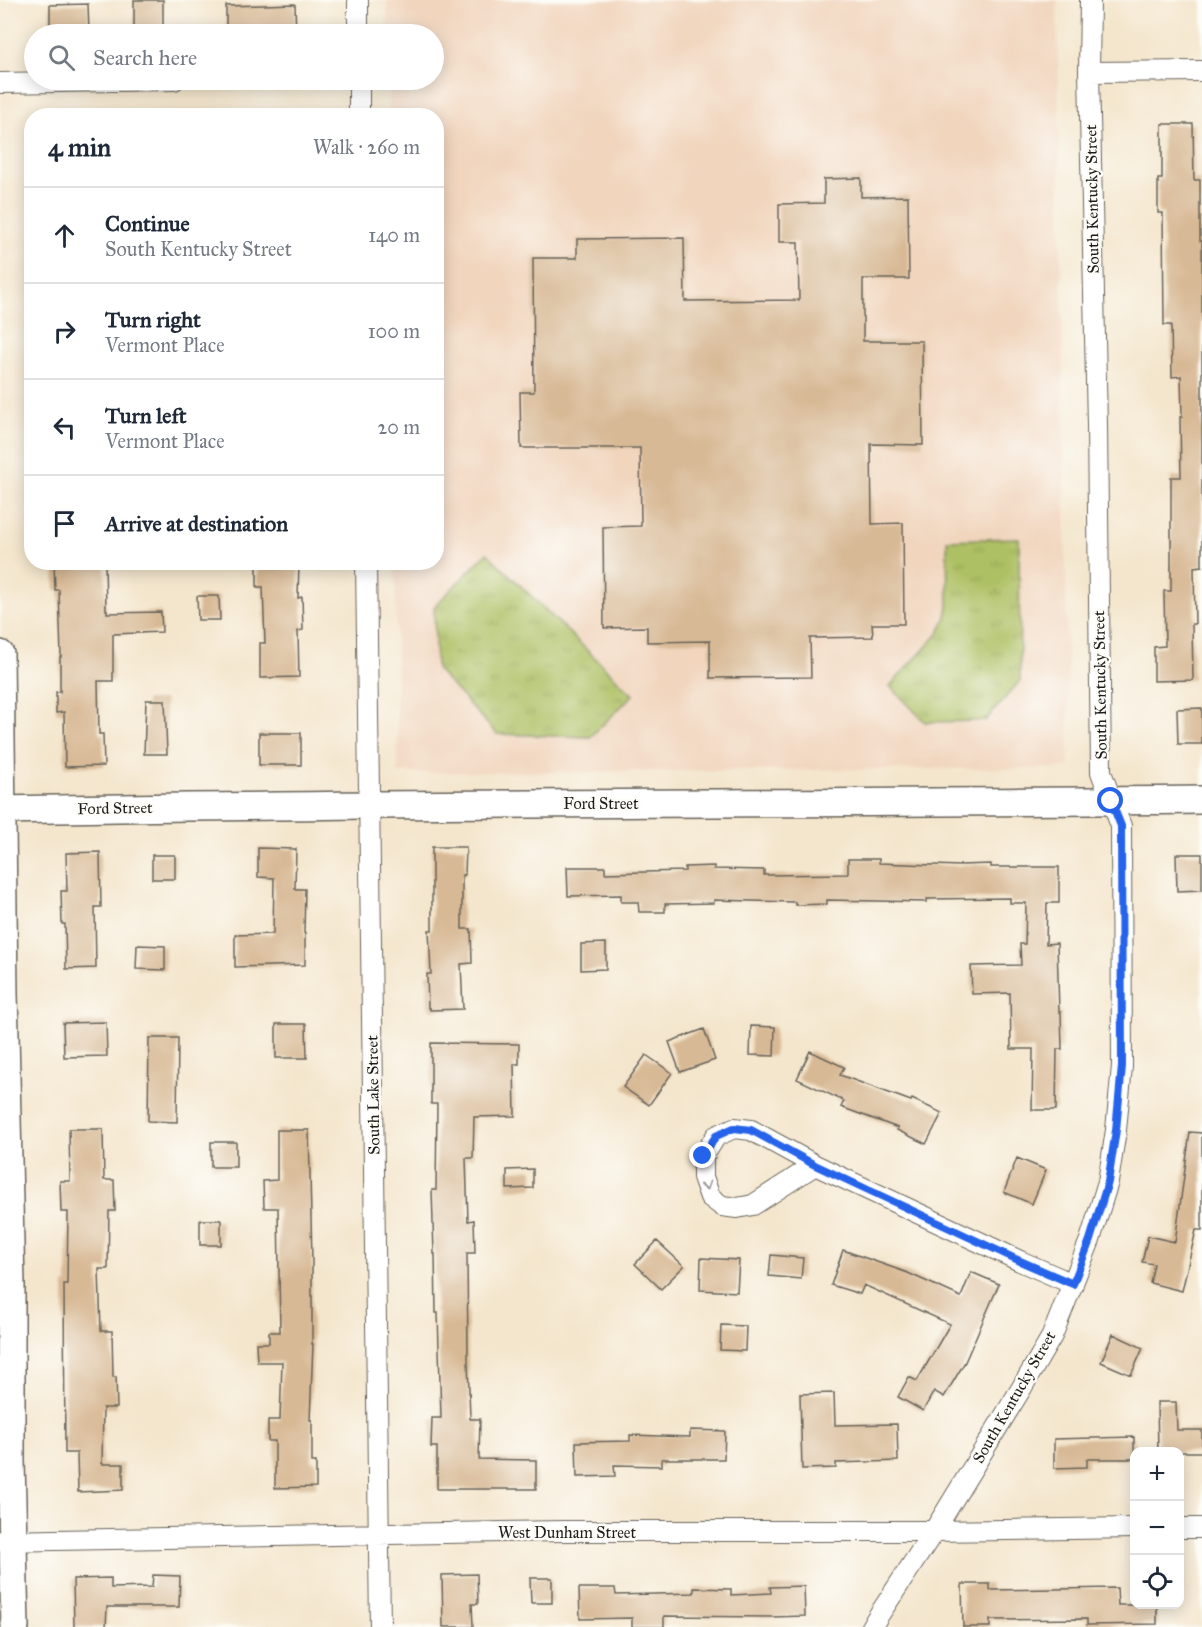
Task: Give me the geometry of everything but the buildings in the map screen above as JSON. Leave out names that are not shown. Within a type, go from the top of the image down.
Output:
[{"type":"street","points":[[358,0],[358,24]]},
{"type":"street","name":"South Kentucky Street","points":[[871,1627],[934,1531],[1052,1336],[1090,1240],[1108,1182],[1116,1130],[1122,1066],[1121,826],[1101,772],[1097,425],[1089,72],[1090,0]]},
{"type":"street","points":[[1089,72],[1202,71]]},
{"type":"street","points":[[0,83],[24,83]]},
{"type":"street","points":[[359,90],[359,108]]},
{"type":"street","name":"South Lake Street","points":[[366,570],[380,1627]]},
{"type":"street","points":[[0,654],[11,1285],[11,1461],[7,1541],[15,1627]]},
{"type":"street","name":"Ford Street","points":[[1,809],[1202,800]]},
{"type":"street","points":[[815,1165],[753,1205],[737,1208],[722,1206],[710,1197],[703,1178],[703,1156],[716,1136],[734,1128],[751,1130],[815,1165],[1073,1284]]},
{"type":"street","name":"West Dunham Street","points":[[7,1541],[563,1531],[934,1531],[1130,1528]]},
{"type":"street","points":[[1184,1528],[1202,1528]]},
{"type":"shaded area","points":[[387,0],[1057,0],[1069,768],[398,773],[395,570],[444,570],[444,108],[389,108],[389,90],[444,90],[444,24],[388,24]]},
{"type":"green space","points":[[1019,538],[1020,681],[985,721],[925,722],[890,686],[939,633],[945,620],[948,607],[947,540]]},
{"type":"green space","points":[[487,553],[633,695],[590,737],[497,734],[436,669],[434,607]]},
{"type":"route","points":[[703,1156],[716,1136],[734,1128],[751,1130],[815,1165],[1073,1284],[1108,1182],[1122,1066],[1121,826],[1111,801]]}]
